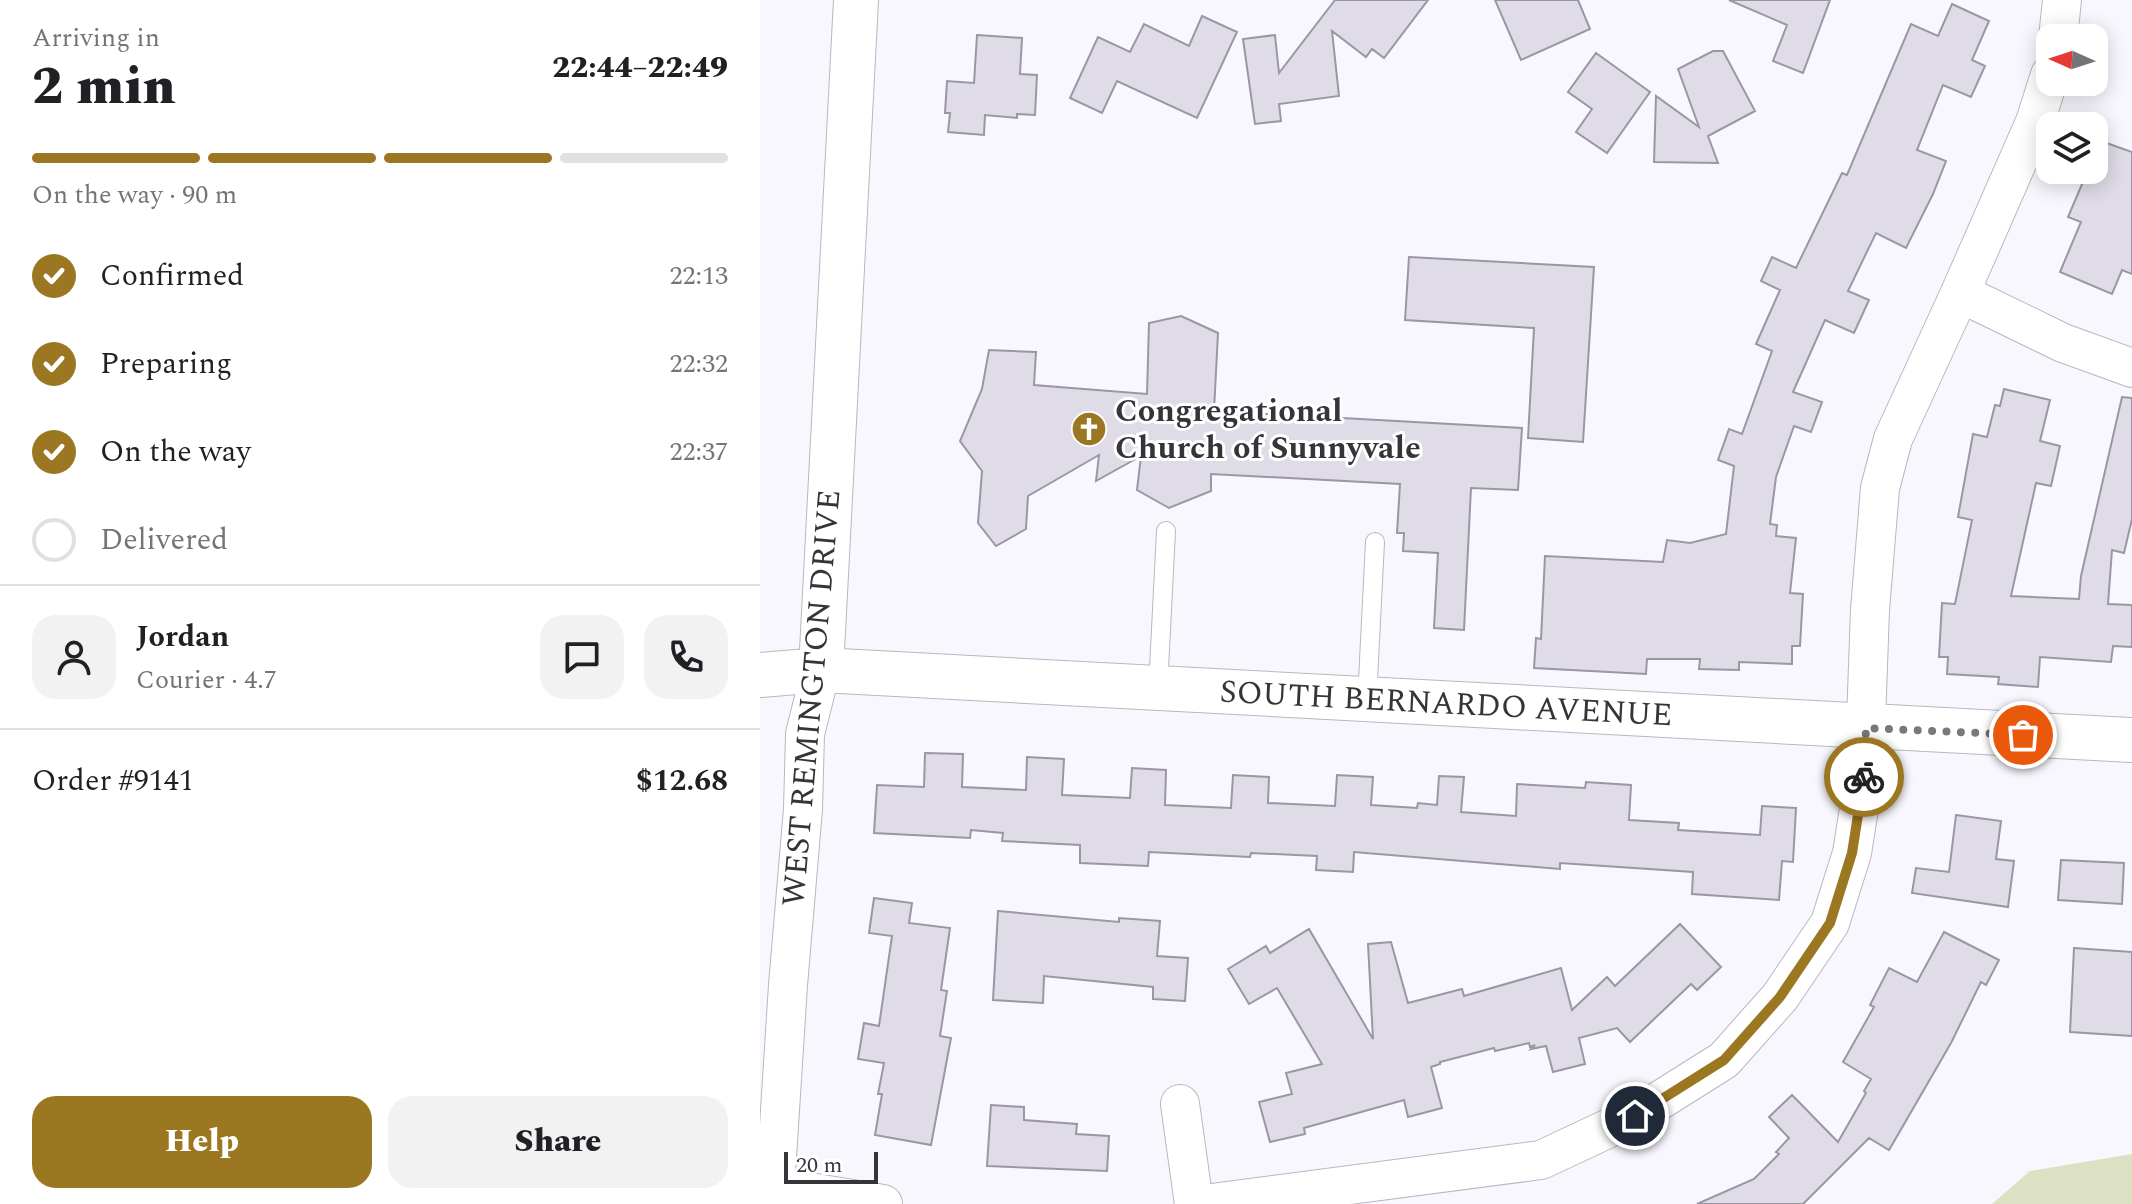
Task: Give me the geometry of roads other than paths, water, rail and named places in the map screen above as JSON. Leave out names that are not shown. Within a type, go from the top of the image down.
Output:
[{"type":"street","name":"WEST REMINGTON DRIVE","points":[[770,1191],[803,809],[805,734],[821,670],[856,0]]},
{"type":"street","points":[[2059,24],[2062,0]]},
{"type":"street","points":[[1204,1204],[1541,1160],[1635,1116],[1724,1060],[1780,997],[1830,923],[1852,853],[1864,777],[1870,610],[1880,488],[1893,439],[2035,122],[2043,96]]},
{"type":"street","points":[[1960,293],[2063,343],[2132,368]]},
{"type":"street","name":"SOUTH BERNARDO AVENUE","points":[[760,675],[821,670],[2132,740]]},
{"type":"street","points":[[1180,1104],[1194,1204]]},
{"type":"street","points":[[770,1191],[883,1204]]},
{"type":"lane","points":[[1158,689],[1166,531]]},
{"type":"lane","points":[[1367,700],[1375,542]]},
{"type":"place","name":"Congregational Church of Sunnyvale","points":[[1089,429]]}]
